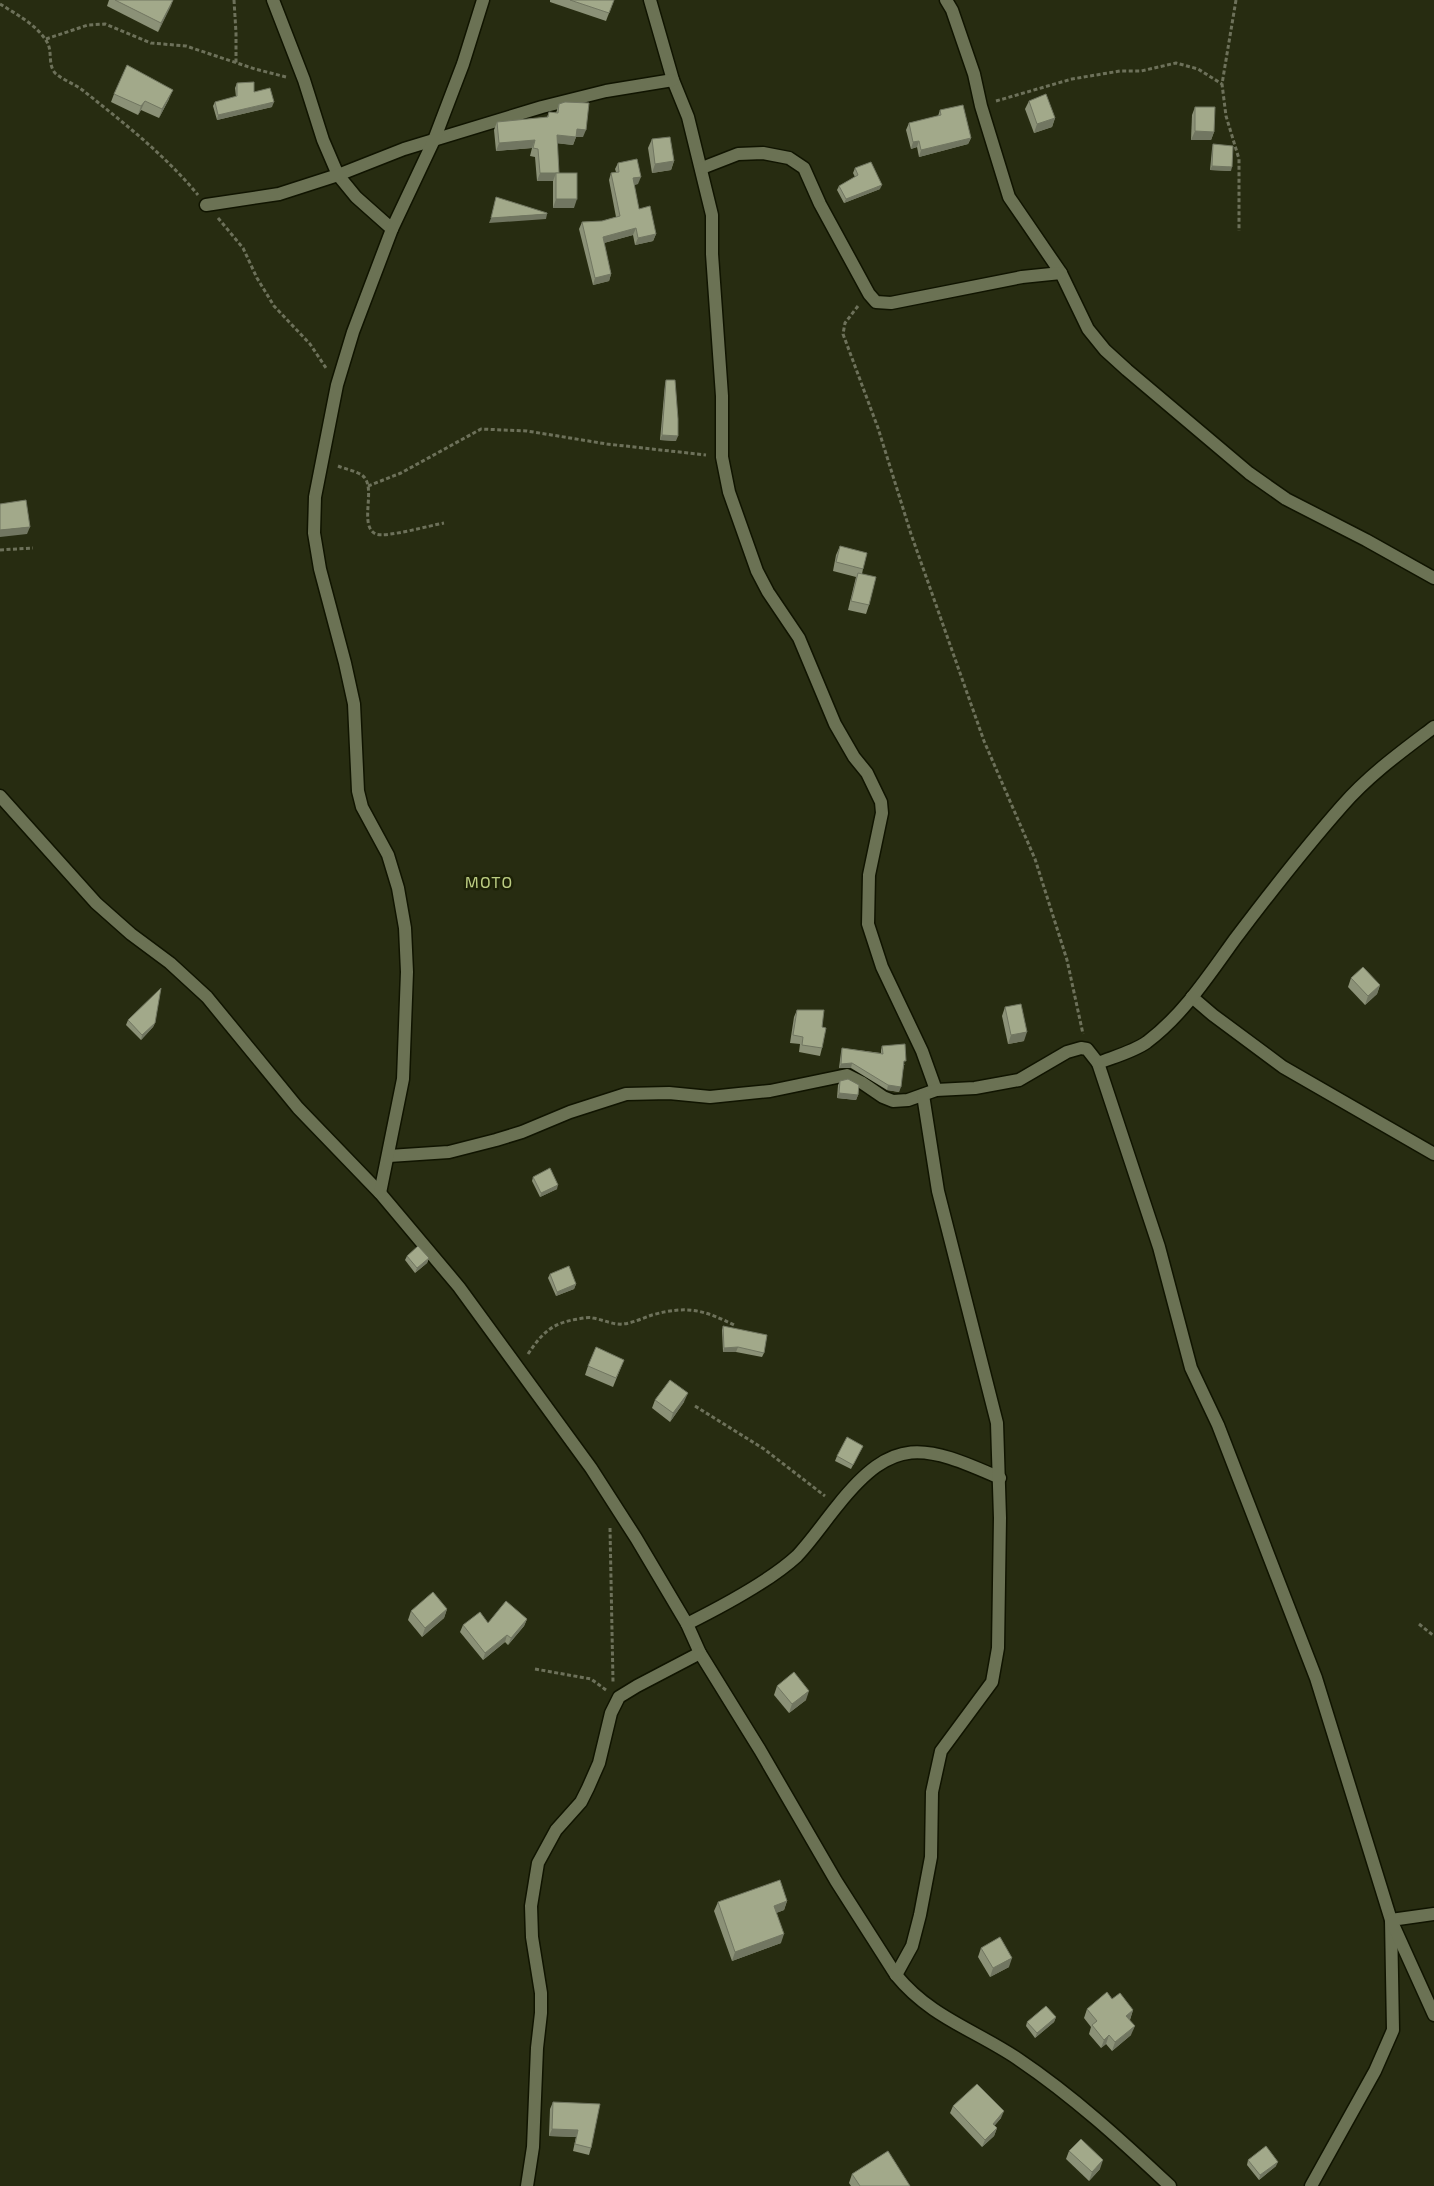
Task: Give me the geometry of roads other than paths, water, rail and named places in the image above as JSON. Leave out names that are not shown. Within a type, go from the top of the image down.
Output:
[{"type":"street","points":[[273,0],[304,80],[323,140],[338,174],[356,197],[392,229]]},
{"type":"street","points":[[380,1193],[403,1079],[407,1008],[405,928],[398,888],[388,855],[362,807],[358,791],[357,748],[351,684],[320,569],[314,533],[315,497],[321,458],[337,385],[355,324],[392,229],[434,140],[463,64],[483,0]]},
{"type":"street","points":[[650,0],[673,80],[688,117],[712,215],[712,254],[722,396],[722,457],[729,492],[757,571],[768,592],[799,638],[835,724],[854,758],[867,773],[881,802],[882,814],[869,875],[868,924],[882,967],[922,1051],[936,1090]]},
{"type":"street","points":[[946,0],[974,74],[981,106],[1009,197],[1061,273],[1088,329],[1105,350],[1249,473],[1286,499],[1381,548],[1434,578]]},
{"type":"street","points":[[206,205],[279,194],[434,140],[584,96],[673,80]]},
{"type":"street","points":[[702,168],[738,154],[763,153],[789,158],[804,168],[820,204],[869,294],[876,302],[891,303],[1022,277],[1061,273]]},
{"type":"street","points":[[1098,1063],[1145,1043],[1192,997],[1269,895],[1342,806],[1396,754],[1434,727]]},
{"type":"street","points":[[0,796],[96,904],[170,963],[206,997],[298,1108],[380,1193],[459,1287],[590,1468],[636,1538],[687,1624],[700,1653],[760,1750],[836,1881],[896,1975],[907,1988],[932,2010],[1016,2058],[1054,2084],[1170,2186]]},
{"type":"street","points":[[1192,997],[1219,1020],[1283,1067],[1434,1154]]},
{"type":"street","points":[[388,1156],[448,1152],[496,1140],[522,1132],[570,1112],[626,1094],[729,1095],[770,1090],[846,1075],[861,1082],[883,1097],[893,1101],[908,1100],[936,1090],[975,1088],[1019,1080],[1067,1052],[1081,1048],[1087,1049],[1098,1063],[1159,1247],[1191,1368],[1218,1426],[1316,1678],[1391,1920],[1434,2015]]},
{"type":"street","points":[[896,1975],[912,1946],[920,1915],[931,1856],[932,1792],[941,1751],[950,1736],[986,1692],[996,1672],[999,1613],[1000,1478],[998,1423],[938,1191],[923,1095]]},
{"type":"street","points":[[687,1624],[721,1607],[794,1558],[808,1544],[837,1506],[872,1468],[885,1459],[901,1454],[918,1452],[939,1454],[962,1461],[1000,1478]]},
{"type":"street","points":[[527,2186],[533,2147],[537,2048],[541,2013],[540,1985],[532,1936],[531,1906],[538,1863],[556,1830],[581,1802],[588,1788],[599,1763],[616,1696],[700,1653]]},
{"type":"street","points":[[1391,1920],[1434,1914]]},
{"type":"street","points":[[1311,2186],[1375,2071],[1393,2030],[1391,1920]]},
{"type":"district","name":"MOTO","points":[[489,882]]}]
